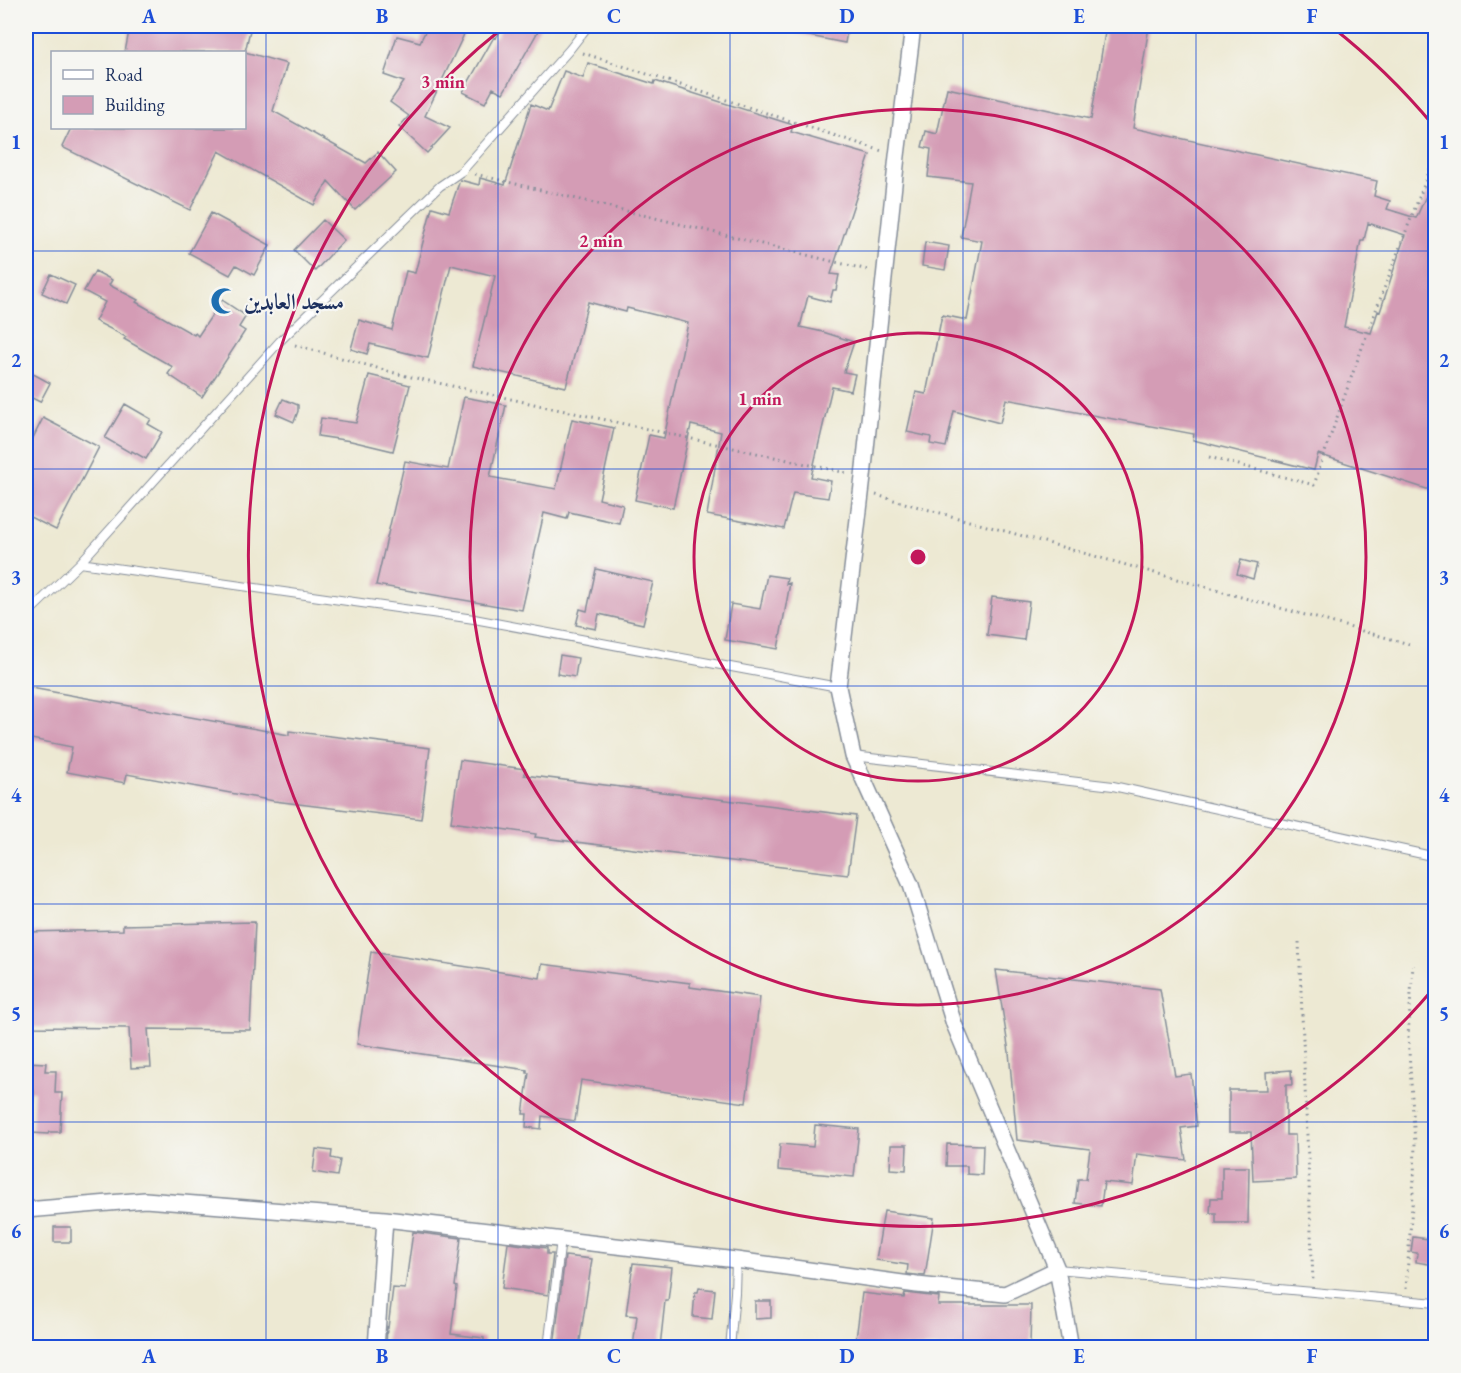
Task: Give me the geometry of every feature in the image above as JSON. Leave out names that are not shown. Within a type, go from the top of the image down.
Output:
[{"type":"street","points":[[912,26],[863,477],[837,687],[853,756],[911,885],[954,1024],[1057,1269],[1071,1347]]},
{"type":"street","points":[[26,1210],[146,1200],[385,1219],[1005,1294],[1057,1269]]},
{"type":"street","points":[[376,1347],[385,1219]]},
{"type":"lane","points":[[26,615],[80,564],[280,341],[440,186],[462,171],[588,26]]},
{"type":"lane","points":[[80,564],[474,619],[837,687]]},
{"type":"lane","points":[[853,756],[1113,786],[1436,857]]},
{"type":"lane","points":[[548,1347],[561,1239]]},
{"type":"lane","points":[[730,1347],[736,1260]]},
{"type":"lane","points":[[1057,1269],[1436,1303]]},
{"type":"path","points":[[570,49],[897,156]]},
{"type":"path","points":[[1209,457],[1314,485],[1365,340],[1436,154]]},
{"type":"path","points":[[462,171],[884,274]]},
{"type":"path","points":[[280,341],[402,375],[863,477],[875,495],[1409,644]]},
{"type":"path","points":[[1299,942],[1313,1291]]},
{"type":"path","points":[[1405,1299],[1415,1143],[1408,1036],[1413,964]]},
{"type":"building","points":[[130,26],[251,26],[245,51],[125,51]]},
{"type":"building","points":[[428,26],[468,26],[425,116],[450,128],[427,153],[399,127],[409,116],[390,102],[404,82],[384,75],[397,36],[420,42]]},
{"type":"building","points":[[503,26],[541,26],[503,93],[493,88],[485,103],[463,92],[494,37],[496,38]]},
{"type":"building","points":[[794,26],[848,26],[845,43],[794,33]]},
{"type":"building","points":[[1106,26],[1149,26],[1133,128],[1377,181],[1374,196],[1390,201],[1387,209],[1416,218],[1436,174],[1436,492],[1318,454],[1314,470],[1193,440],[1194,434],[1006,399],[1000,423],[954,411],[946,447],[930,444],[931,437],[907,432],[916,392],[926,394],[942,315],[967,320],[982,241],[961,237],[971,182],[928,177],[931,149],[922,147],[926,131],[937,134],[947,88],[1091,119]],"holes":[[[1368,223],[1405,235],[1371,333],[1344,327],[1361,240],[1364,240]]]},
{"type":"building","points":[[246,52],[287,64],[273,111],[366,163],[378,152],[396,172],[355,210],[328,181],[314,205],[219,151],[190,210],[62,147],[71,129],[246,129]]},
{"type":"building","points":[[588,63],[654,84],[655,81],[793,125],[791,132],[870,155],[831,274],[839,275],[836,290],[833,290],[830,302],[808,296],[800,327],[854,342],[844,372],[855,374],[851,391],[832,387],[811,477],[831,481],[828,498],[793,493],[784,529],[707,515],[721,432],[691,425],[673,508],[635,500],[649,435],[664,438],[688,323],[627,308],[626,312],[588,302],[566,387],[473,366],[495,276],[451,265],[428,358],[370,344],[367,354],[351,349],[359,320],[392,330],[406,271],[415,273],[432,207],[449,212],[460,180],[479,185],[480,178],[505,185],[531,104],[548,111],[564,71],[583,78]]},
{"type":"building","points":[[211,213],[270,245],[254,275],[236,265],[230,275],[189,253]]},
{"type":"building","points":[[323,220],[344,240],[315,271],[294,250]]},
{"type":"building","points":[[925,242],[949,246],[945,270],[922,266]]},
{"type":"building","points":[[95,271],[112,280],[109,285],[194,335],[195,333],[198,336],[222,300],[246,316],[239,327],[245,331],[202,397],[168,374],[173,367],[124,339],[126,337],[95,321],[105,302],[84,291]]},
{"type":"building","points":[[51,274],[75,285],[66,304],[42,293]]},
{"type":"building","points":[[26,370],[50,383],[40,402],[26,395]]},
{"type":"building","points":[[369,375],[410,385],[393,451],[318,436],[321,418],[356,423]]},
{"type":"building","points":[[464,397],[506,405],[490,477],[556,489],[572,419],[614,428],[599,499],[623,505],[619,523],[569,512],[567,519],[544,513],[522,610],[376,585],[405,461],[448,469]]},
{"type":"building","points":[[283,399],[298,405],[294,422],[276,414]]},
{"type":"building","points":[[125,404],[151,419],[148,424],[162,432],[146,459],[105,438]]},
{"type":"building","points":[[43,418],[99,447],[56,530],[26,515],[26,452]]},
{"type":"building","points":[[1241,560],[1257,564],[1253,579],[1237,574]]},
{"type":"building","points":[[596,569],[653,582],[643,624],[599,614],[596,629],[576,625],[580,609],[587,611]]},
{"type":"building","points":[[767,575],[787,578],[786,584],[790,583],[778,649],[725,640],[731,604],[760,609]]},
{"type":"building","points":[[992,597],[1029,602],[1024,640],[987,635]]},
{"type":"building","points":[[560,655],[578,658],[575,677],[557,674]]},
{"type":"building","points":[[26,687],[289,735],[289,731],[430,748],[421,819],[274,801],[127,774],[125,783],[67,772],[72,747],[26,738]]},
{"type":"building","points":[[460,760],[525,769],[524,775],[856,816],[848,875],[535,837],[536,834],[451,822]]},
{"type":"building","points":[[255,922],[250,1030],[148,1029],[151,1067],[131,1068],[129,1028],[26,1027],[26,932],[123,930],[123,925]]},
{"type":"building","points":[[371,952],[540,978],[542,964],[690,983],[690,987],[760,997],[746,1103],[581,1080],[575,1121],[542,1116],[541,1129],[526,1127],[527,1114],[523,1114],[529,1073],[527,1070],[357,1044]]},
{"type":"building","points":[[996,970],[1160,989],[1175,1076],[1191,1074],[1197,1126],[1181,1128],[1186,1160],[1137,1154],[1133,1185],[1104,1182],[1101,1206],[1075,1203],[1078,1179],[1086,1179],[1090,1149],[1017,1140],[1009,1052]]},
{"type":"building","points":[[26,1062],[46,1063],[45,1071],[56,1071],[55,1093],[62,1093],[60,1132],[32,1133],[34,1091],[26,1091]]},
{"type":"building","points":[[1291,1070],[1292,1085],[1286,1085],[1286,1135],[1295,1135],[1296,1179],[1253,1181],[1251,1132],[1229,1132],[1229,1090],[1267,1090],[1266,1072]]},
{"type":"building","points":[[815,1125],[859,1129],[854,1177],[778,1170],[780,1144],[813,1147]]},
{"type":"building","points":[[947,1144],[983,1145],[982,1175],[967,1174],[967,1166],[946,1166]]},
{"type":"building","points":[[891,1145],[907,1145],[906,1170],[890,1169]]},
{"type":"building","points":[[316,1149],[332,1151],[331,1158],[340,1160],[337,1176],[313,1172]]},
{"type":"building","points":[[1222,1167],[1249,1167],[1248,1223],[1216,1223],[1216,1213],[1210,1213],[1211,1198],[1222,1198]]},
{"type":"building","points":[[884,1211],[934,1218],[925,1276],[907,1274],[908,1265],[876,1260]]},
{"type":"building","points":[[54,1227],[71,1227],[71,1242],[54,1242]]},
{"type":"building","points":[[413,1232],[461,1238],[451,1334],[484,1338],[484,1347],[386,1347],[393,1288],[405,1289]]},
{"type":"building","points":[[1413,1237],[1436,1240],[1434,1265],[1416,1262],[1417,1253],[1411,1252]]},
{"type":"building","points":[[508,1243],[547,1248],[547,1254],[553,1254],[548,1295],[502,1288]]},
{"type":"building","points":[[565,1256],[592,1259],[579,1347],[554,1347]]},
{"type":"building","points":[[633,1263],[672,1267],[668,1301],[665,1301],[660,1347],[633,1347],[637,1316],[626,1315]]},
{"type":"building","points":[[699,1288],[715,1290],[712,1319],[693,1317],[695,1292],[698,1292]]},
{"type":"building","points":[[862,1293],[904,1298],[905,1293],[939,1297],[938,1305],[1031,1305],[1030,1347],[855,1347]]},
{"type":"building","points":[[755,1301],[771,1301],[771,1318],[755,1319]]},
{"type":"place","name":"مسجد العابدين","points":[[224,301]]}]
